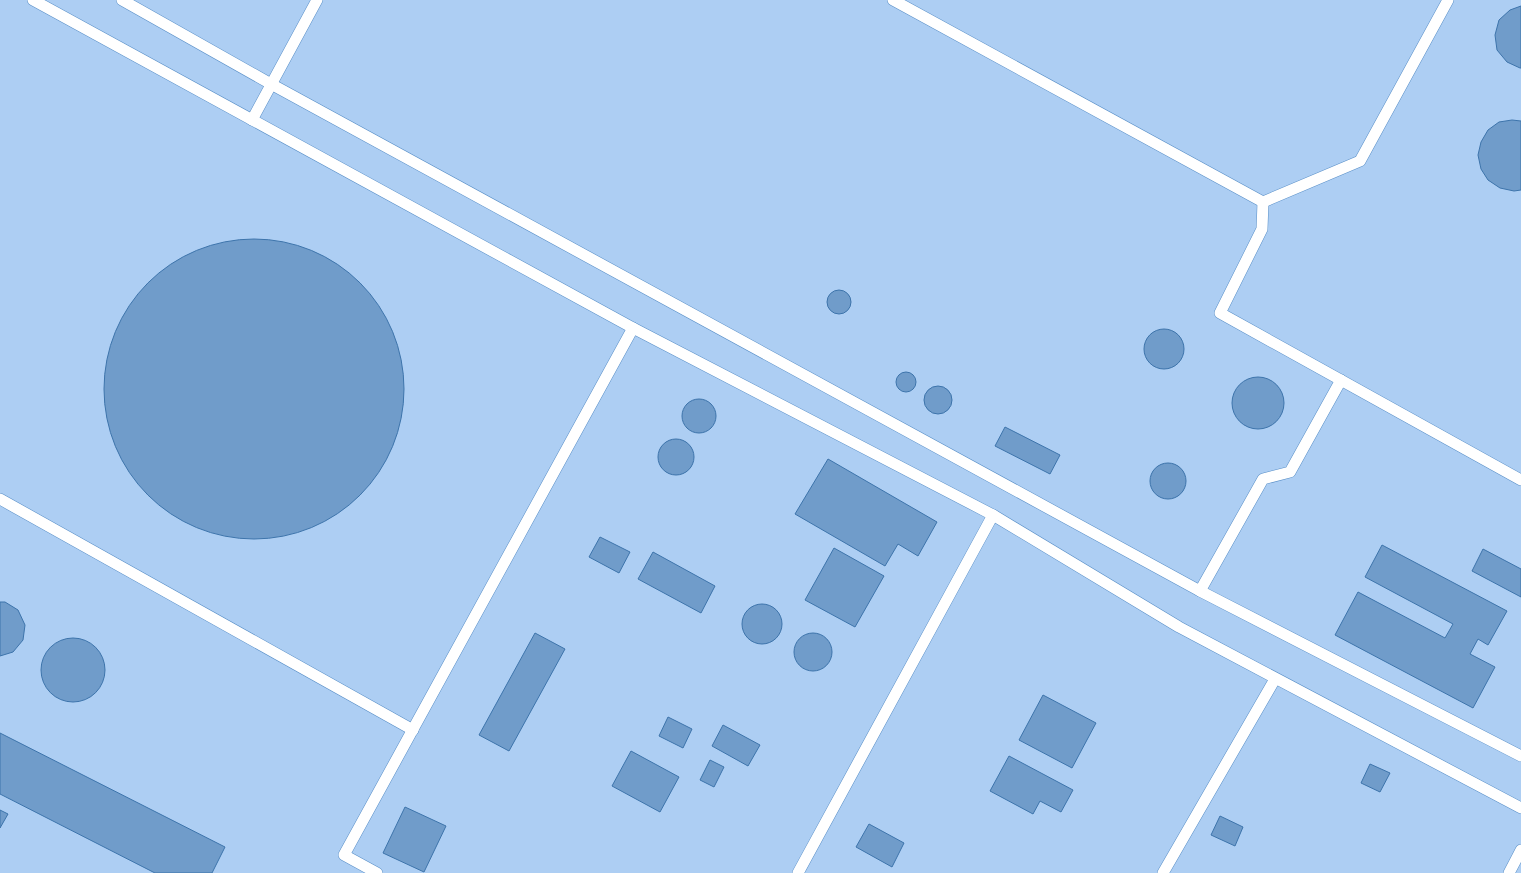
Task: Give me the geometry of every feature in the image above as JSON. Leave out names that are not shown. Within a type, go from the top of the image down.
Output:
[{"type":"lane","points":[[33,0],[633,328],[993,515],[1179,627],[1275,679],[1519,803]]},
{"type":"lane","points":[[252,120],[316,0]]},
{"type":"lane","points":[[893,0],[1264,202]]},
{"type":"lane","points":[[1264,202],[1360,161],[1448,0]]},
{"type":"lane","points":[[130,2],[271,84],[1200,591],[1521,756]]},
{"type":"lane","points":[[1264,202],[1262,229],[1220,313],[1521,480]]},
{"type":"lane","points":[[377,873],[344,855],[633,328]]},
{"type":"lane","points":[[1200,591],[1263,479],[1290,472],[1341,380]]},
{"type":"lane","points":[[0,499],[413,730]]},
{"type":"lane","points":[[798,873],[993,515]]},
{"type":"lane","points":[[1163,873],[1275,679]]},
{"type":"lane","points":[[1509,873],[1521,850]]},
{"type":"building","points":[[1521,6],[1520,68],[1507,62],[1497,50],[1495,35],[1499,20],[1510,10]]},
{"type":"building","points":[[1521,121],[1521,190],[1514,191],[1500,188],[1488,180],[1481,169],[1478,155],[1481,142],[1488,130],[1499,122]]},
{"type":"building","points":[[254,239],[283,242],[311,251],[325,257],[360,283],[386,318],[392,332],[401,360],[404,389],[401,418],[392,446],[386,460],[360,495],[325,521],[311,527],[283,536],[254,539],[225,536],[197,527],[183,521],[148,495],[122,460],[116,446],[107,418],[104,389],[107,360],[116,332],[122,318],[148,283],[183,257],[197,251],[225,242]]},
{"type":"building","points":[[839,290],[847,294],[851,302],[847,310],[839,314],[831,310],[827,302],[831,294]]},
{"type":"building","points":[[1168,329],[1175,332],[1181,338],[1184,349],[1183,357],[1175,366],[1168,369],[1160,369],[1153,366],[1145,357],[1144,345],[1147,338],[1156,330]]},
{"type":"building","points":[[906,372],[913,375],[916,382],[913,389],[906,392],[899,389],[896,382],[899,375]]},
{"type":"building","points":[[1253,377],[1263,377],[1272,381],[1280,389],[1284,403],[1280,417],[1272,425],[1263,429],[1253,429],[1244,425],[1236,417],[1232,408],[1232,398],[1236,389],[1244,381]]},
{"type":"building","points":[[938,386],[948,390],[952,400],[948,410],[938,414],[928,410],[924,400],[928,390]]},
{"type":"building","points":[[699,399],[706,400],[711,404],[715,409],[715,423],[711,428],[706,432],[699,433],[692,432],[687,428],[683,423],[682,416],[683,409],[687,404],[692,400]]},
{"type":"building","points":[[1005,427],[1060,455],[1050,474],[995,446]]},
{"type":"building","points":[[676,439],[688,445],[694,457],[688,469],[676,475],[664,469],[658,457],[664,445]]},
{"type":"building","points":[[828,459],[937,522],[918,556],[898,544],[885,566],[795,514]]},
{"type":"building","points":[[1168,463],[1175,464],[1181,468],[1185,474],[1185,488],[1181,494],[1175,498],[1168,499],[1161,498],[1155,494],[1151,488],[1150,481],[1151,474],[1155,468],[1161,464]]},
{"type":"building","points":[[600,537],[630,552],[619,573],[589,557]]},
{"type":"building","points":[[1382,545],[1507,611],[1488,645],[1478,639],[1470,654],[1495,667],[1473,708],[1335,635],[1358,592],[1445,638],[1453,624],[1365,577]]},
{"type":"building","points":[[834,548],[884,576],[855,627],[805,600]]},
{"type":"building","points":[[1483,549],[1521,569],[1521,597],[1472,571]]},
{"type":"building","points":[[653,552],[715,586],[701,613],[638,579]]},
{"type":"building","points":[[0,602],[5,602],[18,610],[25,625],[23,640],[13,652],[0,656]]},
{"type":"building","points":[[762,604],[776,610],[782,624],[776,638],[762,644],[748,638],[742,624],[748,610]]},
{"type":"building","points":[[535,633],[565,649],[509,751],[479,735]]},
{"type":"building","points":[[813,633],[826,639],[832,652],[826,665],[813,671],[800,665],[794,652],[800,639]]},
{"type":"building","points":[[67,638],[79,638],[96,647],[103,658],[105,670],[103,682],[96,693],[79,702],[67,702],[55,697],[46,688],[41,676],[41,664],[46,652],[55,643]]},
{"type":"building","points":[[1043,695],[1096,723],[1072,768],[1019,740]]},
{"type":"building","points":[[668,717],[692,729],[683,748],[659,736]]},
{"type":"building","points":[[723,725],[760,745],[748,766],[712,746]]},
{"type":"building","points":[[0,733],[225,847],[212,873],[155,873],[0,794]]},
{"type":"building","points":[[631,751],[679,777],[660,812],[612,786]]},
{"type":"building","points":[[1009,756],[1073,790],[1061,812],[1040,801],[1033,814],[990,791]]},
{"type":"building","points":[[710,760],[724,767],[714,787],[700,780]]},
{"type":"building","points":[[1370,764],[1390,773],[1380,792],[1361,783]]},
{"type":"building","points":[[405,807],[446,826],[424,872],[383,853]]},
{"type":"building","points":[[0,810],[8,814],[0,828]]},
{"type":"building","points":[[1220,816],[1243,827],[1235,846],[1211,835]]},
{"type":"building","points":[[869,824],[904,843],[892,867],[856,847]]}]
